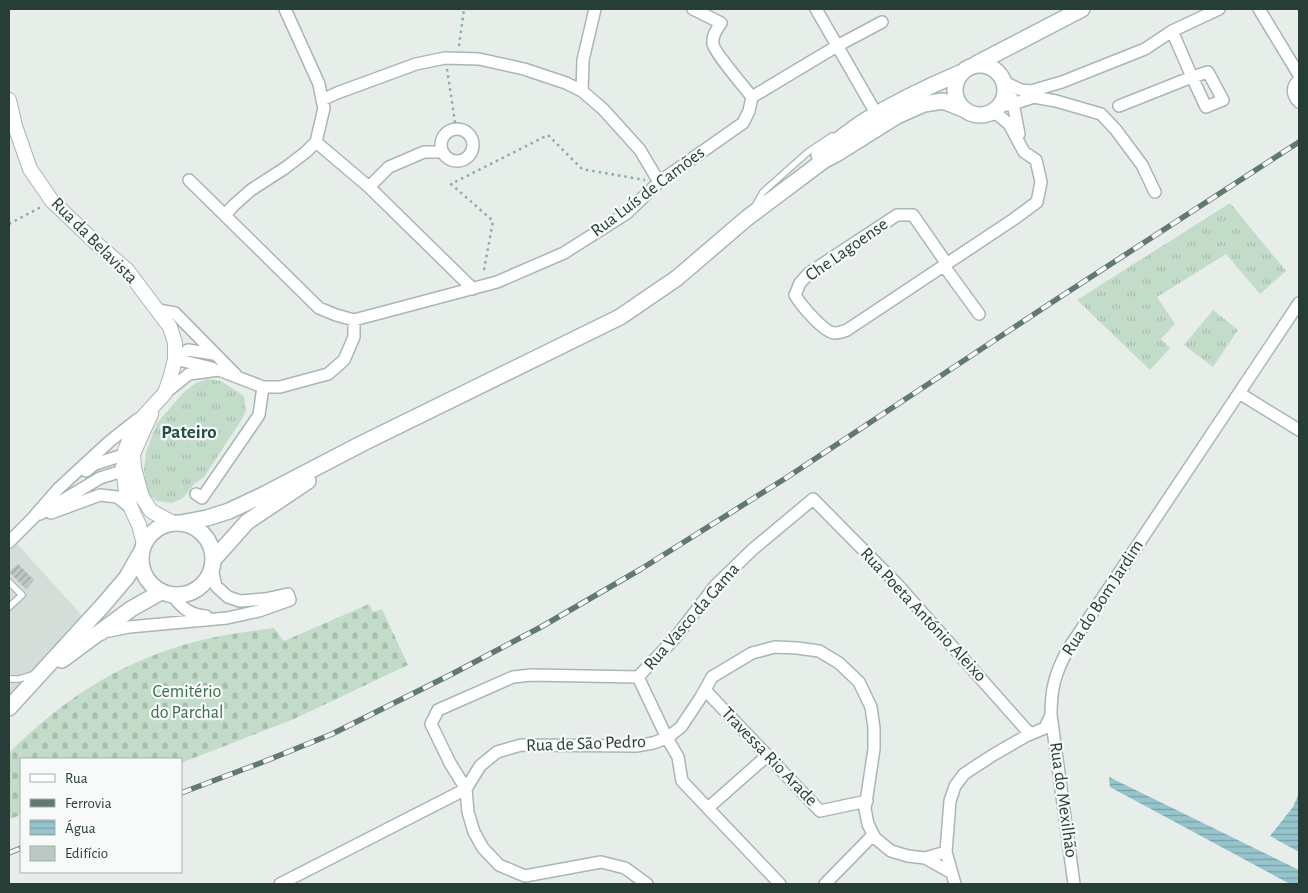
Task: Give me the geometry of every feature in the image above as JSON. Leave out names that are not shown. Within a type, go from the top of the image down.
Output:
[{"type":"main road","points":[[747,218],[769,193],[862,123],[898,102],[960,73],[1010,45],[1083,9]]},
{"type":"main road","points":[[9,708],[105,604],[127,577],[147,538],[158,528],[229,511],[620,317],[677,278],[747,218],[823,160],[838,153],[897,116],[924,104],[943,102],[974,115],[990,113],[1006,105],[1004,98],[1005,81],[1002,67],[1008,56],[1021,45],[1083,9]]},
{"type":"main road","points":[[976,64],[990,66],[1005,81]]},
{"type":"main road","points":[[960,73],[956,79],[954,90],[956,100],[963,109]]},
{"type":"main road","points":[[31,684],[131,609],[167,594],[186,595],[198,589],[207,580],[213,564],[248,522],[363,443]]},
{"type":"main road","points":[[177,523],[192,526],[203,533],[210,544],[213,564]]},
{"type":"main road","points":[[142,549],[140,562],[144,574],[151,585],[167,594]]},
{"type":"street","points":[[582,90],[583,60],[595,9]]},
{"type":"street","points":[[694,9],[721,23],[713,34],[712,45],[727,67],[752,97],[837,46],[882,22]]},
{"type":"street","points":[[816,9],[873,108]]},
{"type":"street","points":[[1031,91],[1062,82],[1145,49],[1172,31],[1219,9]]},
{"type":"street","points":[[1259,9],[1299,75]]},
{"type":"street","points":[[226,215],[250,190],[286,168],[316,142],[324,108],[319,84],[287,11]]},
{"type":"street","points":[[1119,106],[1192,77],[1172,31]]},
{"type":"street","points":[[322,100],[416,64],[446,58],[479,60],[524,69],[582,90],[603,109],[640,150],[659,182]]},
{"type":"street","points":[[1299,80],[1294,85],[1293,92],[1299,102]]},
{"type":"street","points":[[1005,81],[1021,90],[1031,91],[1056,101],[1101,114],[1142,164],[1155,192]]},
{"type":"street","points":[[1056,101],[1062,82]]},
{"type":"street","name":"Rua Luís de Camões","points":[[354,320],[497,282],[564,253],[627,213],[659,182],[743,123],[752,97]]},
{"type":"street","points":[[1036,160],[1025,146],[1006,105],[1034,97],[1056,101]]},
{"type":"street","name":"Rua da Belavista","points":[[9,100],[15,126],[30,169],[52,201],[126,270],[170,327],[175,343],[175,359],[171,375],[164,392],[154,405],[131,461]]},
{"type":"street","points":[[983,115],[997,114],[1009,124],[1024,152],[1036,160]]},
{"type":"street","points":[[316,142],[369,187],[473,289]]},
{"type":"street","points":[[369,187],[389,167],[424,152],[442,152]]},
{"type":"street","name":"Che Lagoense","points":[[979,314],[946,265],[913,215],[897,215],[808,273],[800,283],[795,295],[801,305],[826,329],[834,333],[847,330],[946,265],[1014,219],[1036,202],[1041,182],[1036,160]]},
{"type":"street","points":[[175,359],[219,370],[262,387],[280,388],[328,374],[344,360],[354,337],[354,320],[319,308],[189,180]]},
{"type":"street","name":"Rua do Bom Jardim","points":[[1052,715],[1051,696],[1057,670],[1067,651],[1299,303]]},
{"type":"street","points":[[158,310],[175,314],[241,379]]},
{"type":"street","points":[[175,359],[188,350],[214,354]]},
{"type":"street","points":[[164,392],[188,374],[219,370]]},
{"type":"street","points":[[196,494],[202,498],[259,415],[262,387]]},
{"type":"street","points":[[1239,393],[1299,430]]},
{"type":"street","points":[[9,542],[58,489],[110,441],[154,405]]},
{"type":"street","points":[[30,520],[100,478],[119,472],[131,461]]},
{"type":"street","points":[[131,461],[124,474],[126,492],[139,525],[142,549]]},
{"type":"street","points":[[131,461],[142,497],[152,511],[177,523]]},
{"type":"street","points":[[30,520],[100,495],[117,497],[131,508]]},
{"type":"street","name":"Rua Vasco da Gama","points":[[466,789],[450,763],[431,724],[438,710],[513,677],[532,675],[638,677],[675,638],[715,586],[752,550],[812,500]]},
{"type":"street","name":"Rua Poeta António Aleixo","points":[[812,500],[896,583],[1030,734]]},
{"type":"street","points":[[31,684],[104,632],[129,627],[227,618],[290,600],[288,594],[240,601],[228,597],[216,586],[213,564]]},
{"type":"street","points":[[167,594],[194,616],[227,618]]},
{"type":"street","name":"Rua de São Pedro","points":[[466,789],[480,766],[497,752],[521,745],[636,746],[667,738],[682,727],[712,677],[752,653],[775,646],[797,648],[819,651],[839,663],[859,682],[870,707],[874,728],[874,749],[866,809],[868,824],[873,835]]},
{"type":"street","points":[[638,677],[678,757],[682,780],[780,884]]},
{"type":"street","name":"Travessa Rio Arade","points":[[705,690],[820,811],[867,801]]},
{"type":"street","points":[[954,879],[946,852],[950,801],[955,786],[964,774],[993,755],[1044,728],[1052,715]]},
{"type":"street","name":"Rua do Mexilhão","points":[[1052,715],[1074,884]]},
{"type":"street","points":[[708,808],[768,756]]},
{"type":"street","points":[[280,884],[466,789],[468,812],[474,832],[483,848],[499,865],[527,880],[601,862],[625,868],[647,884]]},
{"type":"street","points":[[825,884],[873,835],[874,838],[891,851],[908,856],[925,858],[946,852]]},
{"type":"street","points":[[925,858],[954,879]]},
{"type":"lane","points":[[747,218],[763,192],[808,152],[873,108],[898,102]]},
{"type":"lane","points":[[9,582],[22,595],[9,607]]},
{"type":"lane","points":[[9,679],[19,679],[42,672]]},
{"type":"path","points":[[484,270],[493,221],[451,184],[548,135],[582,170],[659,182]]},
{"type":"path","points":[[9,224],[52,201]]},
{"type":"shaded area","points":[[9,535],[88,622],[9,708]]},
{"type":"green space","points":[[1230,203],[1286,271],[1260,294],[1226,254],[1157,297],[1175,324],[1161,339],[1170,348],[1150,370],[1077,300]]},
{"type":"green space","points":[[1213,310],[1238,330],[1213,367],[1184,345]]},
{"type":"green space","points":[[207,379],[221,381],[244,396],[246,410],[204,477],[194,484],[183,498],[172,503],[157,501],[149,495],[144,469],[146,452],[157,423],[184,392],[196,383]]},
{"type":"green space","name":"Cemitério do Parchal","points":[[369,604],[373,612],[382,609],[408,665],[294,719],[182,763],[182,758],[20,758],[20,815],[9,819],[9,753],[75,697],[124,668],[177,647],[206,639],[274,628],[284,641]]},
{"type":"water","points":[[1109,777],[1299,870],[1299,884],[1290,884],[1110,787]]},
{"type":"water","points":[[1299,793],[1299,852],[1270,836],[1293,807]]},
{"type":"building","points":[[18,564],[34,580],[26,589],[9,572]]},
{"type":"railway","points":[[182,793],[332,734],[541,627],[641,569],[786,478],[1299,142]]},
{"type":"railway","points":[[9,853],[20,848]]},
{"type":"district","name":"Pateiro","points":[[189,432]]}]
